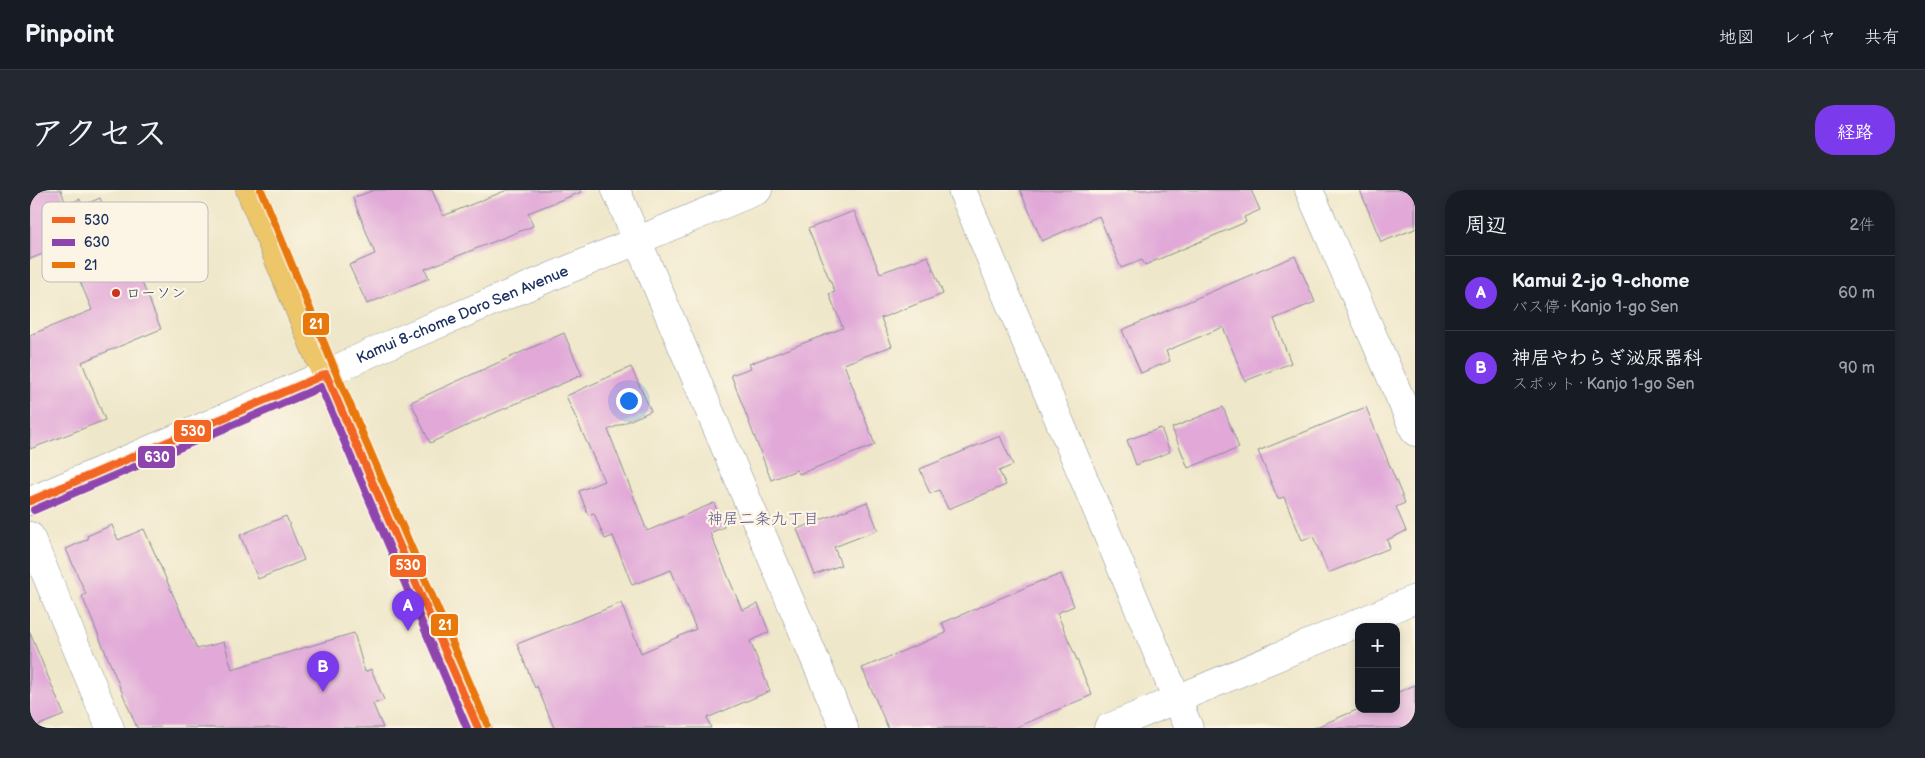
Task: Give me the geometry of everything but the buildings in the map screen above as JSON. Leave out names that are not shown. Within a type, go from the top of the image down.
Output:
[{"type":"main road","points":[[250,190],[326,374],[478,728]]},
{"type":"street","points":[[616,190],[844,728]]},
{"type":"street","name":"Kamui 8-chome Doro Sen Avenue","points":[[30,501],[379,350],[758,190]]},
{"type":"street","points":[[962,190],[1189,728]]},
{"type":"street","points":[[1310,190],[1415,432]]},
{"type":"street","points":[[30,536],[110,728]]},
{"type":"street","points":[[1108,728],[1415,599]]},
{"type":"transit line","name":"21","points":[[261,190],[335,370],[487,724]]},
{"type":"transit line","name":"530","points":[[30,501],[326,374],[478,728]]},
{"type":"transit line","name":"630","points":[[34,510],[321,387],[467,728]]},
{"type":"place","name":"ローソン","points":[[116,293]]},
{"type":"place","name":"Kamui 2-jo 9-chome","points":[[408,631]]},
{"type":"place","name":"神居やわらぎ泌尿器科","points":[[323,692]]},
{"type":"district","name":"神居二条九丁目","points":[[763,519]]}]
